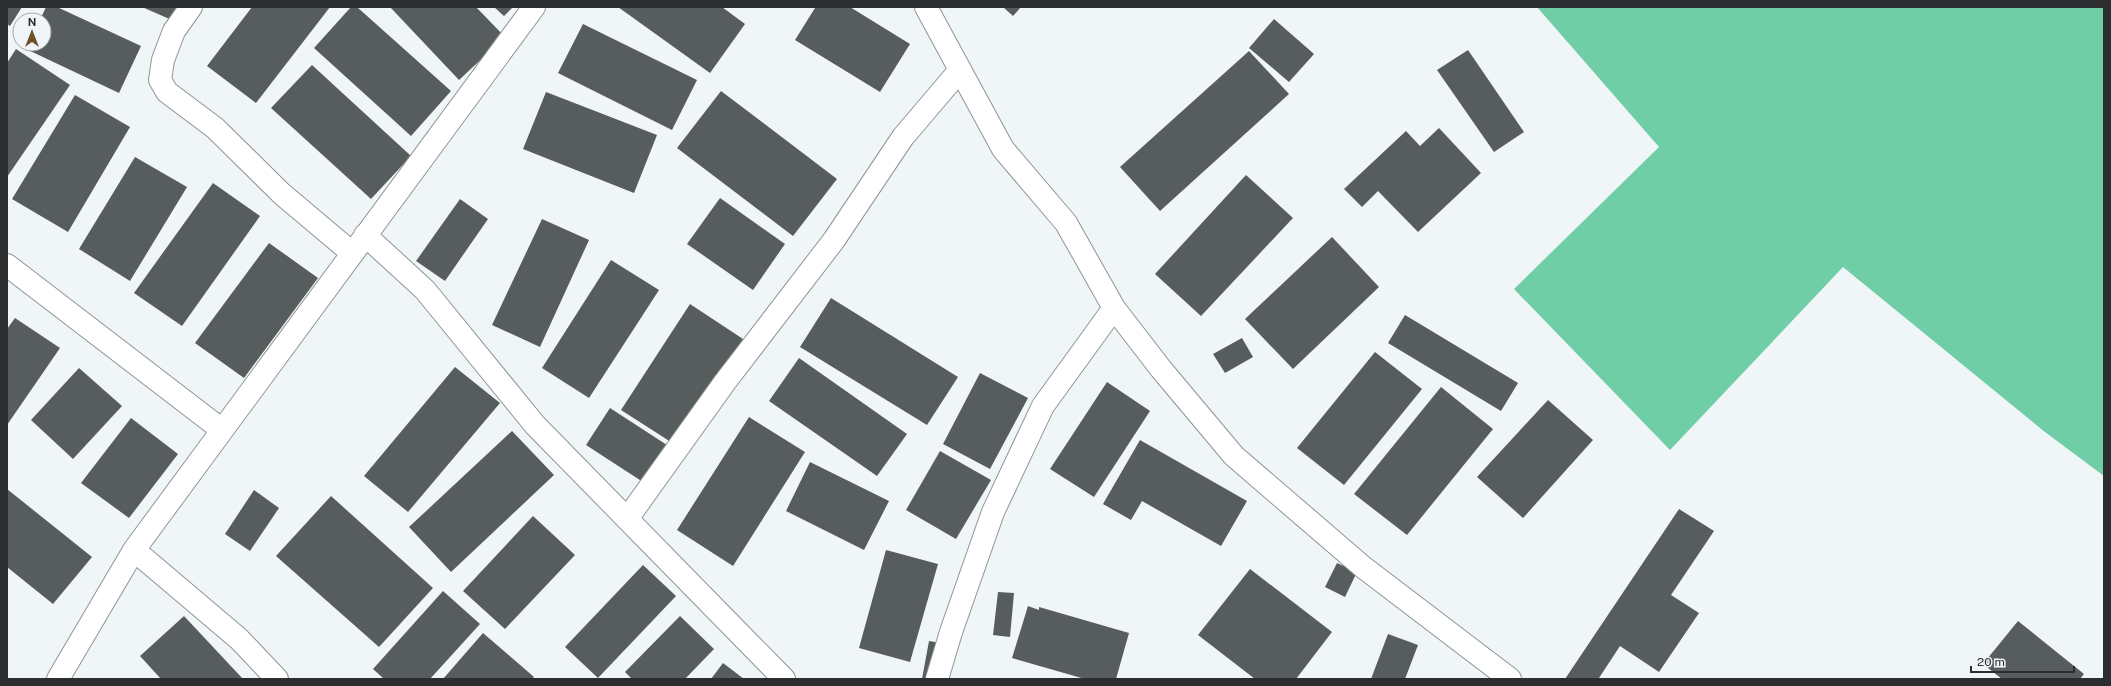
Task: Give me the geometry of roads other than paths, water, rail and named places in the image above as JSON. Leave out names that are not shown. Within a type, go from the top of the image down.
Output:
[{"type":"street","points":[[191,7],[174,31],[163,60],[160,80],[167,92],[215,128],[282,194],[352,253]]},
{"type":"street","points":[[58,679],[134,550],[534,7]]},
{"type":"street","points":[[926,7],[1003,149],[1066,223],[1114,308],[1161,369],[1234,456],[1363,567],[1510,679]]},
{"type":"street","points":[[627,519],[725,382],[834,240],[903,137],[960,70]]},
{"type":"street","points":[[365,235],[425,290],[534,424],[784,679]]},
{"type":"street","points":[[7,265],[222,430]]},
{"type":"street","points":[[937,679],[951,632],[993,512],[1040,413],[1114,308]]},
{"type":"street","points":[[134,550],[239,639],[277,679]]}]
